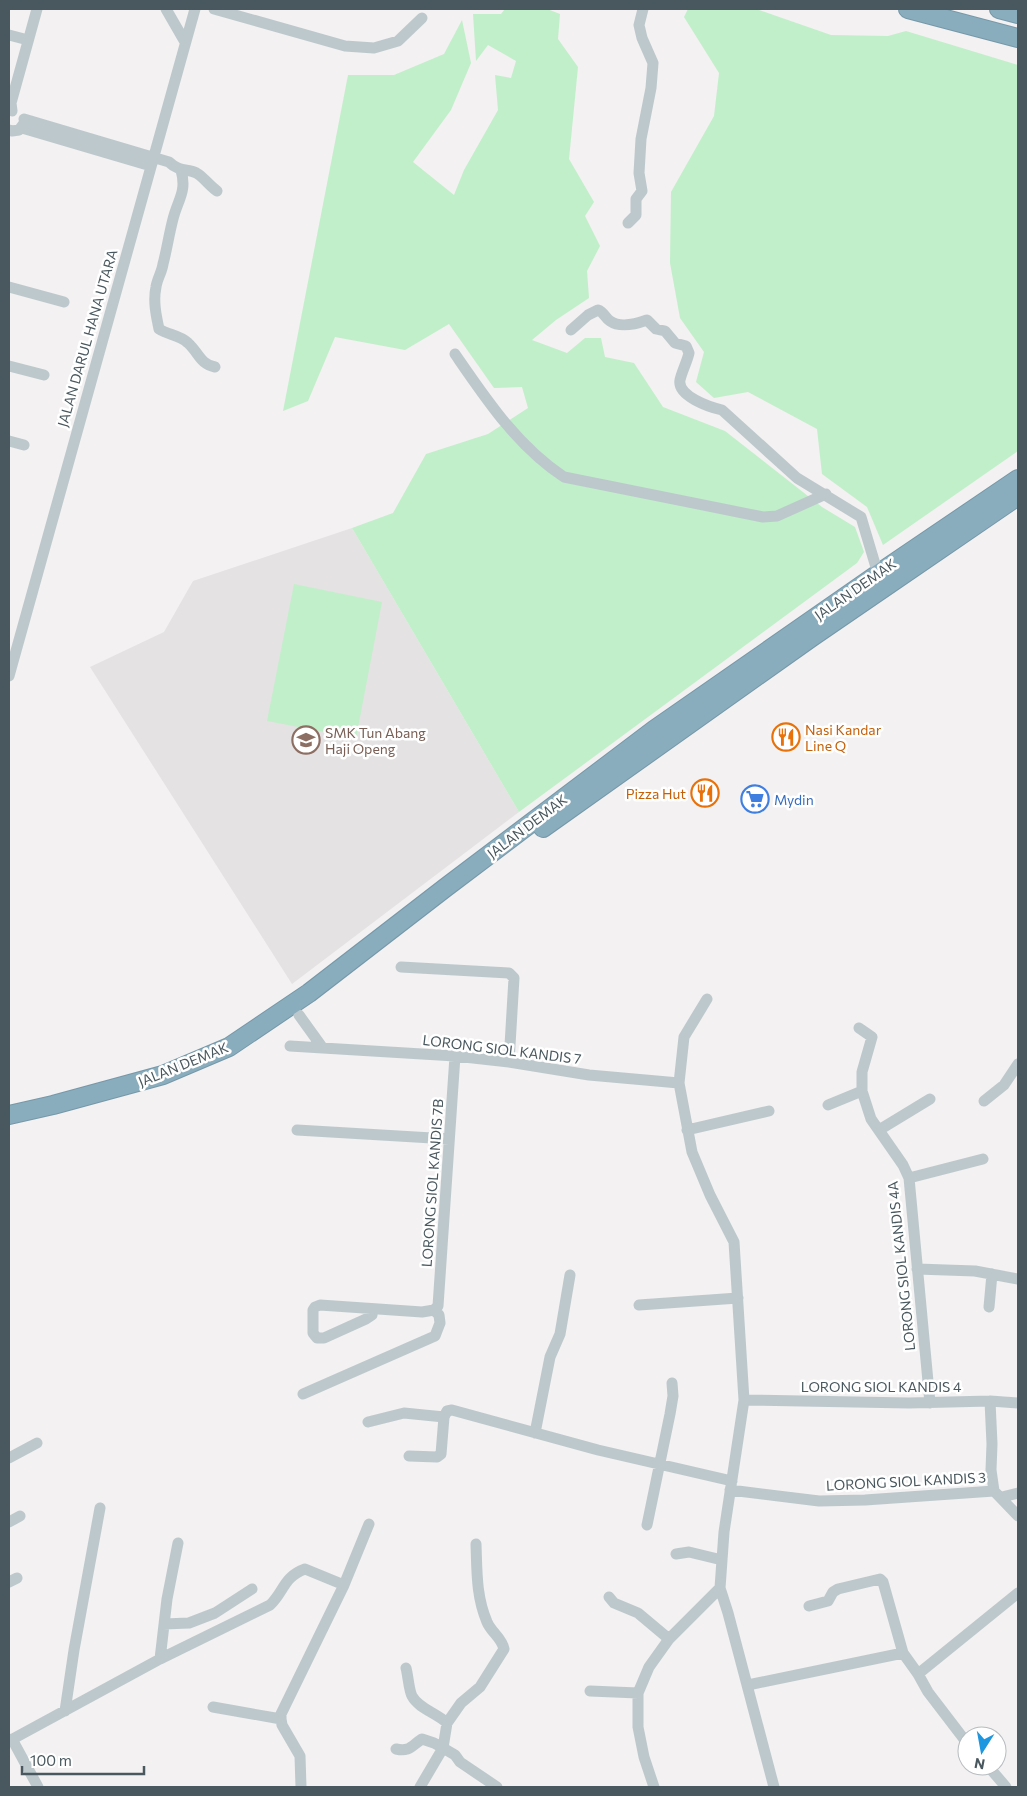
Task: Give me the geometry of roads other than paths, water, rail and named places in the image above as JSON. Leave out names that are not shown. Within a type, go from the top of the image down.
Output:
[{"type":"highway","points":[[908,9],[1018,38]]},
{"type":"highway","points":[[999,9],[1018,14]]},
{"type":"highway","name":"JALAN DEMAK","points":[[9,1115],[53,1106],[163,1075],[229,1047],[309,993],[654,730],[1018,479]]},
{"type":"highway","name":"JALAN DEMAK","points":[[9,1126],[113,1100],[198,1073],[241,1053],[299,1015],[533,835],[579,802],[812,636],[1018,496]]},
{"type":"street","points":[[23,123],[20,113],[11,112],[11,103],[37,9]]},
{"type":"street","points":[[166,9],[185,42]]},
{"type":"street","name":"JALAN DARUL HANA UTARA","points":[[9,676],[195,9]]},
{"type":"street","points":[[214,9],[345,46],[374,48],[398,40],[422,18]]},
{"type":"street","points":[[628,224],[636,215],[636,199],[642,191],[640,173],[641,139],[652,79],[653,63],[642,38],[639,24],[643,9]]},
{"type":"street","points":[[9,35],[28,40]]},
{"type":"street","points":[[23,123],[152,161],[169,162],[174,168],[197,173],[217,191]]},
{"type":"street","points":[[9,130],[16,131],[23,123]]},
{"type":"street","points":[[180,170],[184,182],[183,190],[174,213],[167,238],[163,265],[156,286],[154,302],[157,319],[159,329],[190,344],[206,365],[215,367]]},
{"type":"street","points":[[9,287],[64,302]]},
{"type":"street","points":[[571,330],[588,315],[598,310],[602,311],[610,321],[617,324],[631,324],[647,320],[656,329],[665,331],[675,343],[688,349],[688,359],[680,379],[680,386],[683,392],[710,407],[722,410],[797,478],[861,516],[878,574]]},
{"type":"street","points":[[454,354],[496,413],[533,454],[548,467],[564,477],[763,518],[776,516],[826,494]]},
{"type":"street","points":[[9,366],[44,375]]},
{"type":"street","points":[[9,441],[24,445]]},
{"type":"street","points":[[401,967],[509,973],[514,978],[509,1062]]},
{"type":"street","points":[[707,999],[684,1037],[679,1083],[692,1152],[710,1195],[734,1242],[744,1400],[731,1486],[720,1588],[774,1787]]},
{"type":"street","points":[[299,1015],[322,1047]]},
{"type":"street","name":"LORONG SIOL KANDIS 4A","points":[[859,1028],[872,1037],[862,1072],[862,1091],[871,1119],[903,1165],[909,1178],[930,1402]]},
{"type":"street","name":"LORONG SIOL KANDIS 7","points":[[290,1046],[455,1056],[509,1062],[589,1076],[679,1083]]},
{"type":"street","name":"LORONG SIOL KANDIS 7B","points":[[303,1394],[435,1336],[440,1323],[439,1315],[434,1310],[438,1306],[439,1296],[455,1056]]},
{"type":"street","points":[[984,1101],[1004,1085],[1018,1064]]},
{"type":"street","points":[[828,1105],[862,1091]]},
{"type":"street","points":[[879,1130],[930,1099]]},
{"type":"street","points":[[687,1130],[769,1111]]},
{"type":"street","points":[[297,1130],[449,1139]]},
{"type":"street","points":[[909,1178],[982,1159]]},
{"type":"street","points":[[917,1269],[975,1270],[1018,1279]]},
{"type":"street","points":[[989,1307],[992,1274]]},
{"type":"street","points":[[535,1433],[550,1357],[560,1334],[570,1276]]},
{"type":"street","points":[[639,1305],[738,1298]]},
{"type":"street","points":[[373,1309],[372,1314],[366,1320],[324,1338],[317,1338],[313,1333],[313,1310],[320,1305],[422,1312],[434,1310]]},
{"type":"street","points":[[648,1525],[673,1396],[672,1382]]},
{"type":"street","name":"LORONG SIOL KANDIS 4","points":[[744,1400],[1018,1402]]},
{"type":"street","points":[[990,1401],[991,1470],[998,1494],[1018,1516]]},
{"type":"street","name":"LORONG SIOL KANDIS 3","points":[[444,1416],[447,1411],[452,1410],[660,1465],[731,1486],[819,1501],[1018,1493]]},
{"type":"street","points":[[368,1422],[408,1413],[444,1416],[443,1449],[441,1454],[437,1457],[409,1456]]},
{"type":"street","points":[[10,1453],[37,1443]]},
{"type":"street","points":[[65,1711],[100,1508]]},
{"type":"street","points":[[9,1522],[20,1516]]},
{"type":"street","points":[[301,1787],[300,1756],[282,1725],[282,1714],[344,1585],[369,1524]]},
{"type":"street","points":[[160,1659],[167,1599],[178,1543]]},
{"type":"street","points":[[420,1787],[443,1748],[447,1723],[461,1703],[480,1687],[504,1648],[503,1644],[488,1626],[479,1599],[476,1544]]},
{"type":"street","points":[[676,1554],[689,1552],[722,1560]]},
{"type":"street","points":[[38,1787],[10,1740],[160,1659],[270,1605],[284,1584],[298,1572],[305,1569],[344,1585]]},
{"type":"street","points":[[809,1606],[828,1601],[833,1592],[838,1589],[880,1579],[883,1582],[903,1653],[928,1692],[957,1730]]},
{"type":"street","points":[[654,1787],[644,1757],[638,1727],[638,1693],[649,1667],[669,1639],[720,1588]]},
{"type":"street","points":[[164,1624],[189,1623],[215,1613],[252,1589]]},
{"type":"street","points":[[918,1674],[1018,1593]]},
{"type":"street","points":[[609,1597],[614,1603],[638,1612],[669,1639]]},
{"type":"street","points":[[748,1686],[903,1653]]},
{"type":"street","points":[[406,1668],[414,1699],[447,1723]]},
{"type":"street","points":[[590,1691],[638,1693]]},
{"type":"street","points":[[213,1707],[281,1719]]},
{"type":"street","points":[[396,1749],[404,1751],[422,1739],[434,1743],[455,1755],[460,1762],[498,1787]]},
{"type":"street","points":[[997,1776],[1006,1787]]},
{"type":"place","name":"Nasi Kandar Line Q","points":[[786,737]]},
{"type":"place","name":"SMK Tun Abang Haji Openg","points":[[306,740]]},
{"type":"place","name":"Pizza Hut","points":[[705,793]]},
{"type":"place","name":"Mydin","points":[[755,799]]}]
